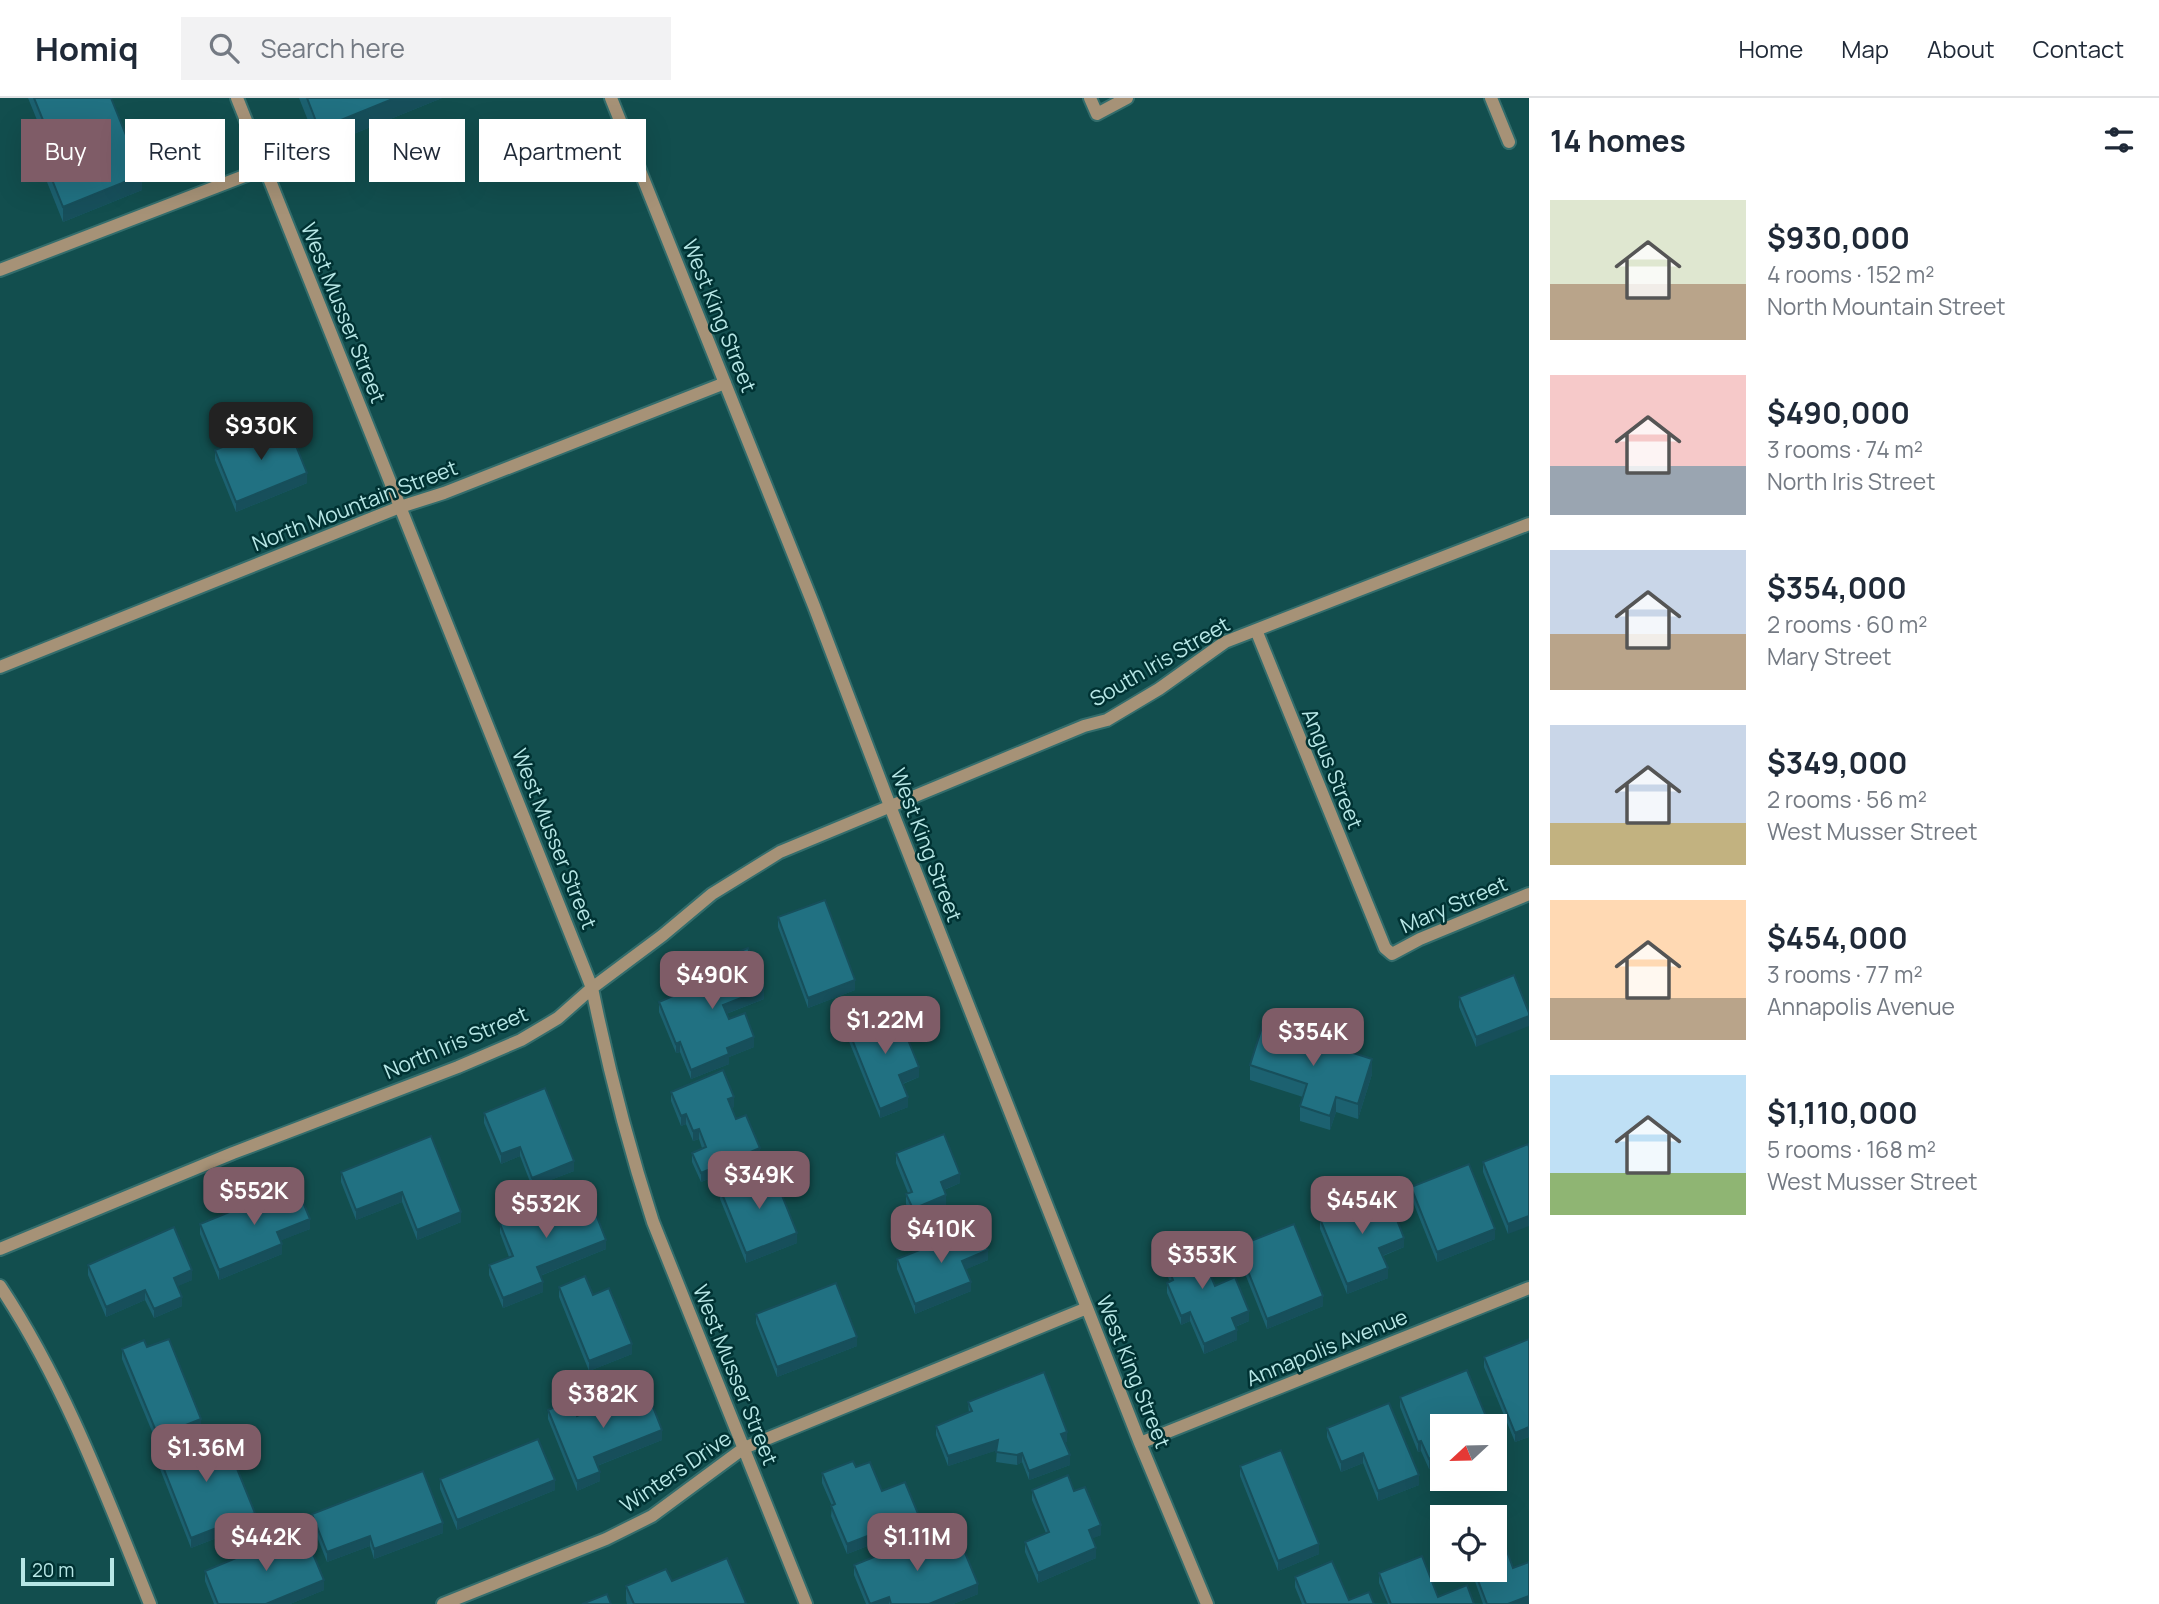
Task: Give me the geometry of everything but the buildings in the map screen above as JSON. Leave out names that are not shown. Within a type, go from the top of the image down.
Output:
[{"type":"street","name":"West Musser Street","points":[[237,98],[245,119]]},
{"type":"street","name":"West King Street","points":[[611,98],[814,606],[890,806],[1205,1603]]},
{"type":"street","points":[[1090,98],[1097,114],[1127,98]]},
{"type":"street","points":[[1491,98],[1509,142]]},
{"type":"street","points":[[0,270],[239,178]]},
{"type":"street","name":"West Musser Street","points":[[271,182],[592,988],[609,1074],[653,1222],[806,1604]]},
{"type":"street","name":"North Mountain Street","points":[[0,667],[400,507],[444,493],[725,383]]},
{"type":"street","name":"South Iris Street","points":[[890,806],[1084,726],[1107,720],[1159,689],[1225,642],[1529,524]]},
{"type":"street","name":"Angus Street","points":[[1256,630],[1372,922]]},
{"type":"street","name":"North Iris Street","points":[[0,1249],[233,1153],[522,1040],[558,1018],[712,894],[780,852],[890,806]]},
{"type":"street","name":"Mary Street","points":[[1372,922],[1385,948],[1392,954],[1420,939],[1529,894]]},
{"type":"street","points":[[0,1286],[51,1373],[88,1451],[150,1604]]},
{"type":"street","name":"Annapolis Avenue","points":[[1140,1443],[1529,1288]]},
{"type":"street","name":"Winters Drive","points":[[443,1604],[606,1539],[652,1516],[744,1448],[1087,1308]]}]
